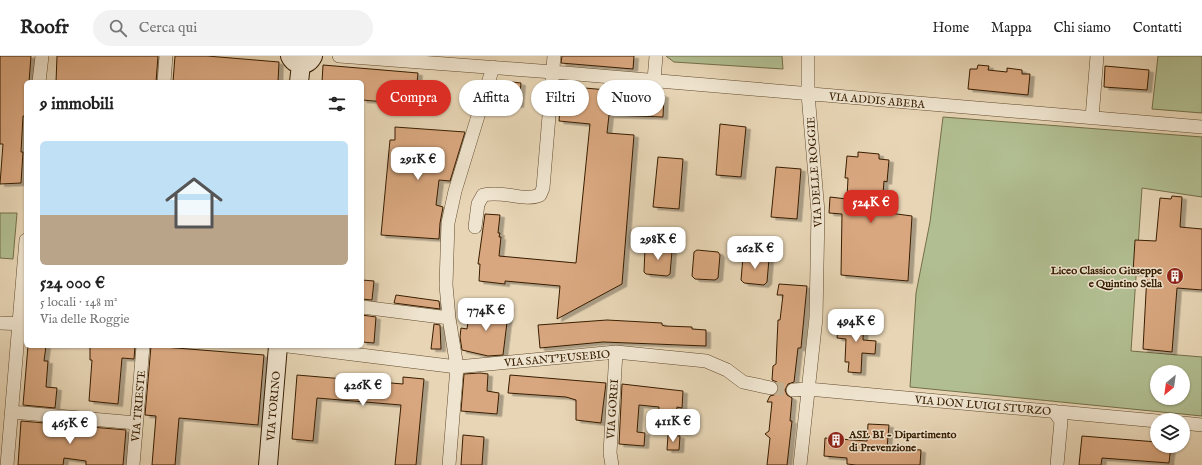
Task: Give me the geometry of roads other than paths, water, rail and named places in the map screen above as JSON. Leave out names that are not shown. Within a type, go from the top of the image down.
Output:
[{"type":"street","points":[[39,80],[42,56]]},
{"type":"street","points":[[164,80],[166,56]]},
{"type":"street","name":"VIA ADDIS ABEBA","points":[[340,56],[414,58],[493,67],[654,80]]},
{"type":"street","points":[[475,227],[478,204],[483,195],[495,192],[532,198],[540,195],[543,188],[554,56]]},
{"type":"street","points":[[654,80],[656,56]]},
{"type":"street","name":"VIA DELLE ROGGIE","points":[[800,465],[816,318],[818,212],[808,94],[808,56]]},
{"type":"street","points":[[1092,118],[1097,56]]},
{"type":"street","points":[[449,465],[457,367],[449,318],[446,284],[448,223],[455,191],[493,67]]},
{"type":"street","name":"VIA ADDIS ABEBA","points":[[665,81],[1202,127]]},
{"type":"street","points":[[7,465],[22,324],[24,282]]},
{"type":"street","points":[[364,307],[449,318]]},
{"type":"street","points":[[0,323],[22,324]]},
{"type":"street","name":"VIA TRIESTE","points":[[133,465],[143,348]]},
{"type":"street","name":"VIA TORINO","points":[[268,465],[278,348]]},
{"type":"street","name":"VIA SANT'EUSEBIO","points":[[304,348],[457,367],[616,352],[706,361],[728,370],[744,382],[771,388]]},
{"type":"street","name":"VIA GOREI","points":[[612,465],[610,453],[616,352]]},
{"type":"street","points":[[793,390],[808,389]]},
{"type":"street","name":"VIA DON LUIGI STURZO","points":[[808,389],[1150,420]]},
{"type":"street","points":[[1054,411],[1060,421],[1057,465]]},
{"type":"street","points":[[12,412],[136,423]]},
{"type":"street","points":[[1190,424],[1202,425]]},
{"type":"tunnel","points":[[771,388],[793,390]]},
{"type":"place","name":"Liceo Classico Giuseppe e Quintino Sella","points":[[1175,276]]},
{"type":"place","name":"ASL BI - Dipartimento di Prevenzione","points":[[836,440]]}]
